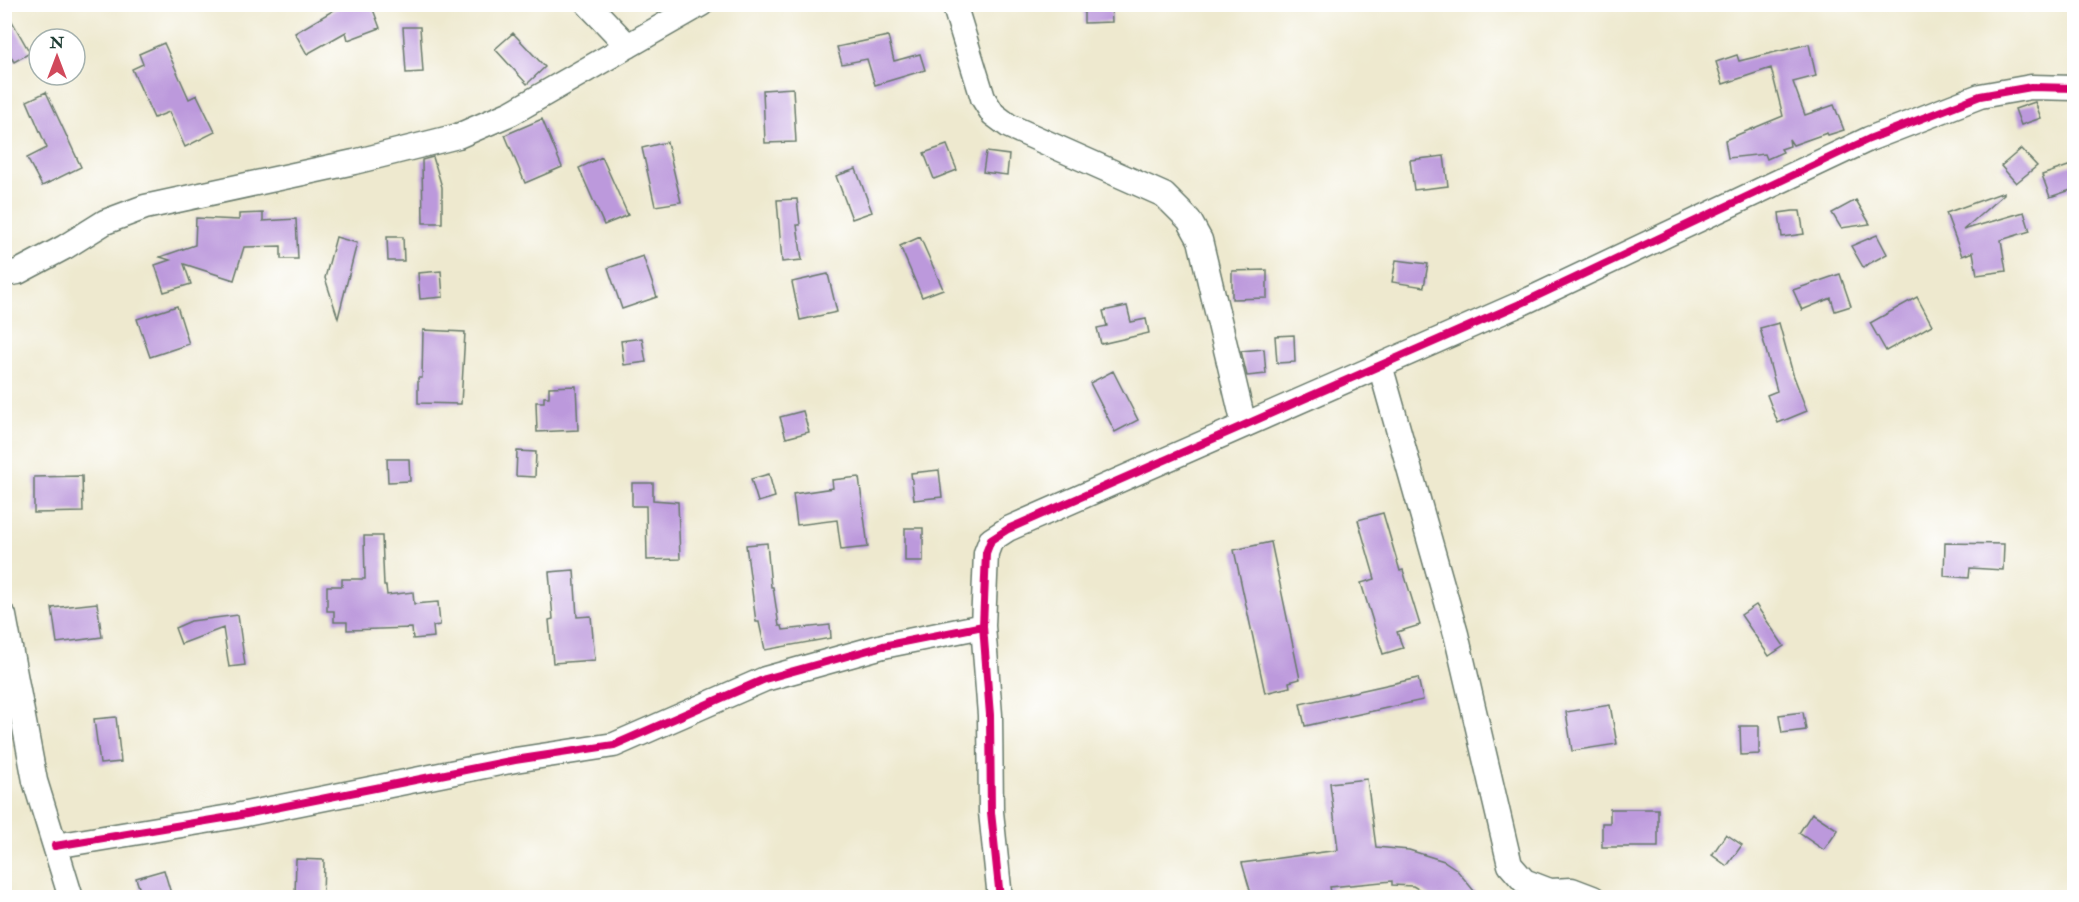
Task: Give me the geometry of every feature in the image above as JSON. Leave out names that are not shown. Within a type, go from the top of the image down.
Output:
[{"type":"street","points":[[588,4],[628,46]]},
{"type":"street","points":[[4,274],[18,272],[105,222],[145,207],[354,162],[458,136],[511,113],[701,4]]},
{"type":"street","points":[[954,4],[983,98],[993,114],[1009,126],[1164,195],[1189,220],[1200,240],[1244,425]]},
{"type":"street","points":[[1000,897],[991,812],[990,716],[983,626],[986,553],[992,540],[1008,529],[1520,304],[1869,139],[1980,96],[2031,87],[2074,88]]},
{"type":"street","points":[[1380,365],[1456,634],[1510,865],[1524,881],[1550,891],[1572,890],[1593,897]]},
{"type":"street","points":[[4,616],[35,780],[71,897]]},
{"type":"street","points":[[55,846],[236,816],[515,760],[614,745],[765,679],[883,646],[983,626]]},
{"type":"building","points":[[344,4],[371,4],[380,28],[348,40],[346,32],[307,54],[295,33]]},
{"type":"building","points":[[1084,4],[1111,4],[1112,22],[1084,23]]},
{"type":"building","points":[[4,7],[27,48],[27,55],[14,62],[4,45]]},
{"type":"building","points":[[403,27],[420,27],[423,72],[406,73]]},
{"type":"building","points":[[513,33],[545,67],[527,84],[495,49]]},
{"type":"building","points":[[888,36],[894,61],[920,54],[925,70],[875,85],[867,59],[842,64],[837,47]]},
{"type":"building","points":[[164,43],[189,99],[197,95],[215,132],[185,147],[169,112],[154,118],[132,69],[143,64],[139,54]]},
{"type":"building","points":[[1809,44],[1816,76],[1793,82],[1805,115],[1834,105],[1844,130],[1828,135],[1827,133],[1793,145],[1789,139],[1790,146],[1781,149],[1783,152],[1767,159],[1765,154],[1728,158],[1725,140],[1783,116],[1771,68],[1723,84],[1716,62],[1737,55],[1739,61]]},
{"type":"building","points":[[793,88],[796,142],[765,143],[763,90]]},
{"type":"building","points":[[46,92],[81,167],[42,186],[27,158],[47,148],[27,101]]},
{"type":"building","points":[[2035,102],[2041,118],[2021,125],[2015,109]]},
{"type":"building","points":[[542,119],[562,167],[525,183],[505,135]]},
{"type":"building","points":[[667,142],[681,202],[655,206],[642,148]]},
{"type":"building","points":[[947,145],[957,170],[934,179],[924,153]]},
{"type":"building","points":[[2021,149],[2037,166],[2016,183],[2001,166]]},
{"type":"building","points":[[986,152],[1009,155],[1007,175],[983,172]]},
{"type":"building","points":[[1444,156],[1448,186],[1414,190],[1410,160]]},
{"type":"building","points":[[433,157],[442,187],[442,223],[423,223],[422,160]]},
{"type":"building","points":[[602,157],[628,215],[604,225],[579,168]]},
{"type":"building","points":[[2074,164],[2074,189],[2050,197],[2042,175]]},
{"type":"building","points":[[856,169],[872,212],[852,219],[836,176]]},
{"type":"building","points":[[2004,192],[1963,230],[2024,212],[2030,231],[2001,240],[2006,271],[1977,275],[1973,252],[1962,256],[1946,213]]},
{"type":"building","points":[[797,199],[800,225],[797,225],[802,260],[782,262],[777,200]]},
{"type":"building","points":[[1856,200],[1870,224],[1841,228],[1832,213]]},
{"type":"building","points":[[1800,211],[1804,234],[1782,237],[1779,213]]},
{"type":"building","points":[[263,213],[263,221],[296,219],[298,259],[281,259],[281,246],[244,247],[234,280],[184,264],[191,284],[164,292],[155,265],[170,260],[160,257],[195,245],[196,218],[239,220],[239,214]]},
{"type":"building","points":[[1877,235],[1887,254],[1863,267],[1851,246]]},
{"type":"building","points":[[336,237],[357,243],[338,318],[325,278]]},
{"type":"building","points":[[387,237],[403,237],[404,261],[388,261]]},
{"type":"building","points":[[920,237],[943,289],[922,297],[900,246]]},
{"type":"building","points":[[643,256],[657,297],[622,309],[608,268]]},
{"type":"building","points":[[1396,260],[1428,264],[1424,287],[1392,282]]},
{"type":"building","points":[[1267,270],[1267,298],[1232,299],[1232,271]]},
{"type":"building","points":[[441,271],[443,297],[420,299],[418,273]]},
{"type":"building","points":[[828,274],[837,312],[800,320],[792,282]]},
{"type":"building","points":[[1840,274],[1851,306],[1835,311],[1831,298],[1802,310],[1793,290]]},
{"type":"building","points":[[1917,297],[1932,325],[1886,351],[1870,323]]},
{"type":"building","points":[[177,306],[189,344],[150,357],[137,319]]},
{"type":"building","points":[[1127,306],[1131,322],[1146,319],[1149,333],[1101,344],[1097,328],[1107,326],[1103,311]]},
{"type":"building","points":[[1779,323],[1793,374],[1807,411],[1778,423],[1767,395],[1777,391],[1760,328]]},
{"type":"building","points":[[423,330],[465,332],[461,404],[418,403],[418,378],[422,378]]},
{"type":"building","points":[[1294,335],[1295,362],[1277,363],[1275,336]]},
{"type":"building","points":[[642,338],[646,362],[624,365],[621,341]]},
{"type":"building","points":[[1264,349],[1266,374],[1247,376],[1241,351]]},
{"type":"building","points":[[1113,371],[1138,420],[1115,432],[1090,383]]},
{"type":"building","points":[[576,386],[578,430],[537,432],[536,402],[544,402],[544,397],[549,397],[549,387]]},
{"type":"building","points":[[803,411],[809,432],[786,438],[780,417]]},
{"type":"building","points":[[517,451],[536,452],[535,477],[516,476]]},
{"type":"building","points":[[387,459],[409,459],[410,481],[388,482]]},
{"type":"building","points":[[939,470],[942,497],[914,500],[911,473]]},
{"type":"building","points":[[769,474],[775,497],[758,502],[751,479]]},
{"type":"building","points":[[82,476],[83,512],[34,513],[34,477]]},
{"type":"building","points":[[859,477],[868,547],[841,550],[837,520],[797,525],[793,494],[833,488],[832,480]]},
{"type":"building","points":[[632,483],[653,483],[653,500],[678,502],[680,559],[647,560],[646,506],[632,506]]},
{"type":"building","points":[[1383,513],[1400,571],[1403,570],[1420,625],[1397,632],[1403,648],[1383,654],[1361,583],[1375,579],[1358,520]]},
{"type":"building","points":[[905,528],[923,528],[923,561],[905,561]]},
{"type":"building","points":[[364,536],[382,536],[384,586],[386,586],[387,595],[413,592],[414,604],[438,602],[440,625],[433,626],[434,637],[413,639],[412,628],[347,630],[347,622],[334,622],[334,611],[327,611],[327,586],[342,586],[342,579],[365,579]]},
{"type":"building","points":[[1271,542],[1300,679],[1289,682],[1290,687],[1265,693],[1234,550]]},
{"type":"building","points":[[767,543],[771,587],[773,587],[779,626],[782,626],[783,630],[830,625],[831,638],[765,650],[759,622],[756,622],[746,545]]},
{"type":"building","points":[[1945,543],[2004,544],[2003,570],[1970,568],[1969,578],[1944,576]]},
{"type":"building","points":[[574,570],[577,617],[591,616],[595,660],[553,663],[549,620],[553,619],[549,572]]},
{"type":"building","points":[[97,603],[102,637],[57,643],[52,608]]},
{"type":"building","points":[[1756,605],[1784,646],[1769,656],[1741,615]]},
{"type":"building","points":[[238,615],[245,665],[229,667],[223,628],[181,644],[175,628],[191,621]]},
{"type":"building","points":[[1418,678],[1423,700],[1305,726],[1300,704]]},
{"type":"building","points":[[1610,705],[1617,744],[1572,751],[1566,712]]},
{"type":"building","points":[[1803,712],[1806,730],[1782,733],[1779,715]]},
{"type":"building","points":[[116,717],[121,762],[100,764],[94,719]]},
{"type":"building","points":[[1740,726],[1759,726],[1759,754],[1741,755]]},
{"type":"building","points":[[1367,779],[1376,847],[1409,850],[1444,861],[1456,869],[1479,897],[1432,897],[1413,886],[1392,885],[1392,881],[1330,887],[1331,892],[1292,897],[1252,897],[1242,863],[1338,850],[1330,783]]},
{"type":"building","points":[[1610,809],[1658,809],[1658,847],[1602,847],[1602,823],[1610,823]]},
{"type":"building","points":[[1812,813],[1838,830],[1824,850],[1799,833]]},
{"type":"building","points":[[1726,834],[1742,845],[1727,866],[1712,855]]},
{"type":"building","points":[[296,859],[324,860],[323,897],[295,897]]},
{"type":"building","points":[[164,870],[172,897],[142,897],[136,878]]},
{"type":"cycle path","points":[[1000,898],[991,812],[990,715],[983,626],[986,553],[991,540],[1008,529],[1520,304],[1869,139],[1980,96],[2031,87],[2074,88]]},
{"type":"cycle path","points":[[55,846],[236,816],[515,760],[614,745],[765,679],[883,646],[983,626]]}]
